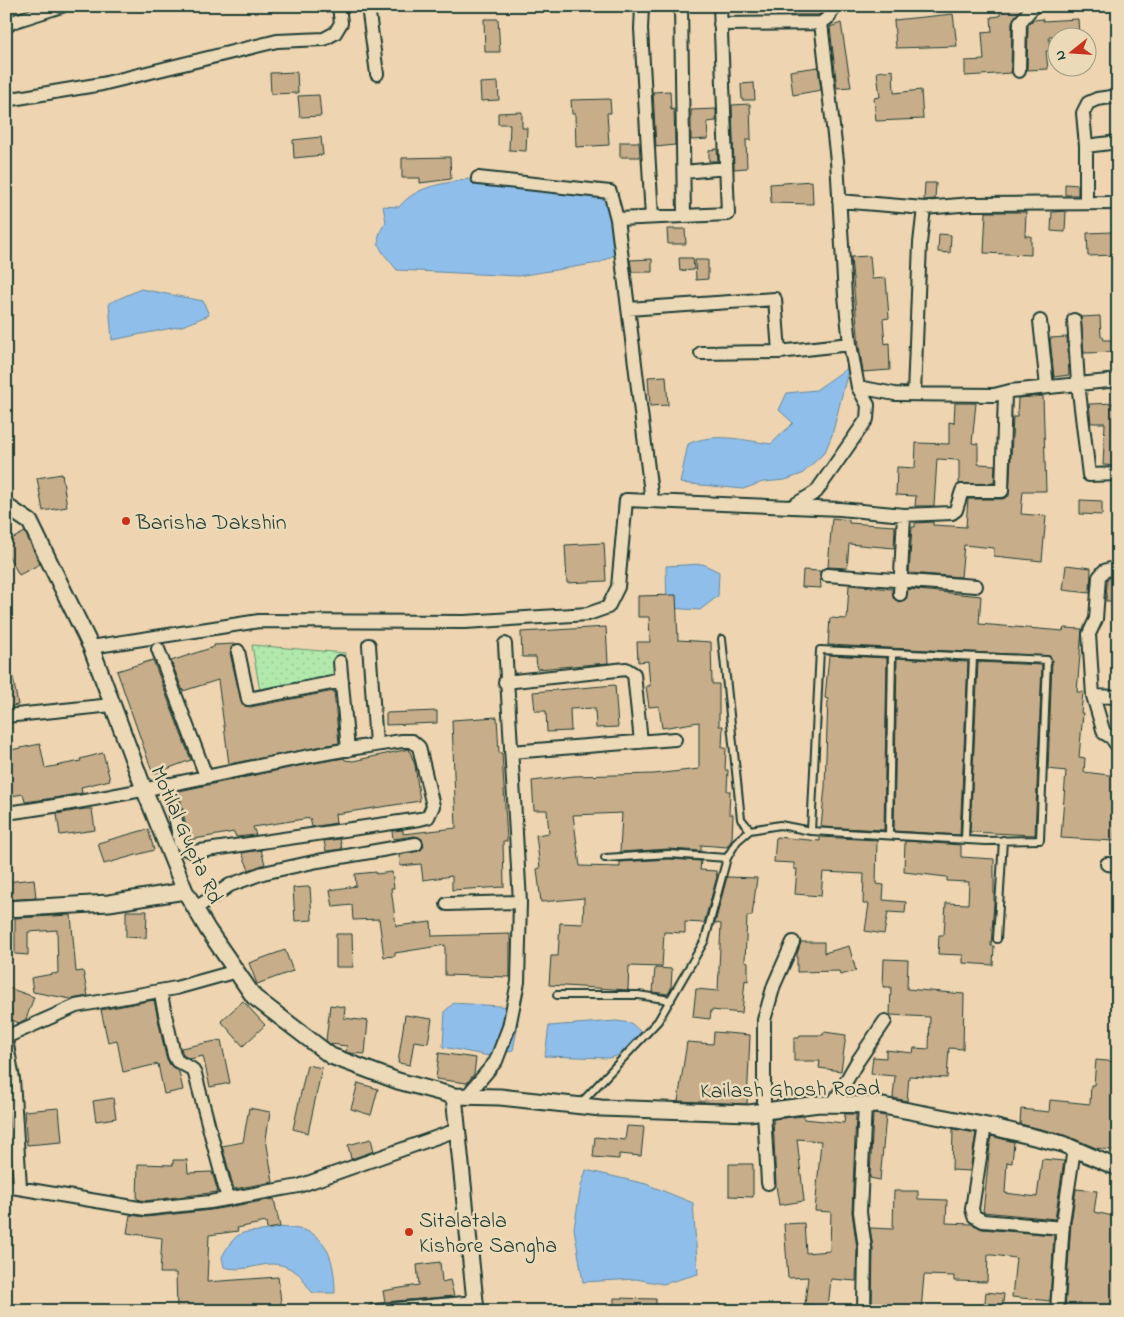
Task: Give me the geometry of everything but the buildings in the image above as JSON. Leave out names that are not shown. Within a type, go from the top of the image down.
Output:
[{"type":"street","points":[[6,27],[12,22],[62,6]]},
{"type":"street","points":[[6,100],[102,84],[277,41],[324,39],[335,33],[341,23],[339,6]]},
{"type":"street","points":[[368,6],[377,74]]},
{"type":"street","points":[[642,6],[641,28],[652,218]]},
{"type":"street","points":[[681,6],[684,216]]},
{"type":"street","points":[[617,219],[728,214],[720,6]]},
{"type":"street","points":[[720,24],[821,23],[829,17],[834,6]]},
{"type":"street","points":[[1019,71],[1020,22],[1034,6]]},
{"type":"street","points":[[791,507],[816,492],[867,419],[868,405],[858,387],[850,344],[837,161],[821,23]]},
{"type":"street","points":[[1086,203],[1084,113],[1088,103],[1097,99],[1118,96]]},
{"type":"street","points":[[1086,146],[1118,142]]},
{"type":"street","points":[[684,172],[726,168]]},
{"type":"street","points":[[478,178],[610,192],[617,219],[652,501]]},
{"type":"street","points":[[839,201],[924,208],[972,204],[1118,203]]},
{"type":"street","points":[[914,394],[920,243],[924,208]]},
{"type":"street","points":[[628,309],[776,300],[779,352]]},
{"type":"street","points":[[1040,320],[1047,387]]},
{"type":"street","points":[[1074,320],[1078,383],[1089,475],[1118,474]]},
{"type":"street","points":[[701,353],[779,352],[850,344]]},
{"type":"street","points":[[858,387],[895,394],[994,395],[1078,383],[1118,380]]},
{"type":"street","points":[[91,647],[259,621],[465,622],[588,614],[608,607],[618,587],[626,500],[791,507],[904,515],[952,513],[956,510],[962,491],[1002,491],[1005,392]]},
{"type":"street","name":"Motilal Gupta Rd","points":[[6,506],[30,522],[91,647],[144,789],[185,891],[254,997],[330,1056],[398,1081],[460,1096]]},
{"type":"street","points":[[901,588],[904,515]]},
{"type":"street","points":[[1118,570],[1110,568],[1099,577],[1096,619],[1089,634],[1093,696],[1104,733],[1111,737],[1118,746]]},
{"type":"street","points":[[827,575],[901,588],[976,586]]},
{"type":"street","points":[[374,1311],[476,1306],[457,1130],[460,1096],[496,1061],[509,1027],[518,982],[520,902],[505,682],[505,644]]},
{"type":"street","points":[[369,645],[376,744]]},
{"type":"street","points":[[158,649],[206,776]]},
{"type":"street","points":[[238,651],[248,699],[342,681]]},
{"type":"street","points":[[340,662],[348,750]]},
{"type":"street","points":[[505,682],[631,670],[634,674],[641,742]]},
{"type":"street","points":[[1093,696],[1118,697]]},
{"type":"street","points":[[6,716],[112,705]]},
{"type":"street","points":[[511,752],[675,738]]},
{"type":"street","points":[[6,813],[44,808],[206,776],[376,744],[412,741],[419,747],[433,806],[428,817],[193,852],[186,849],[180,842],[168,784]]},
{"type":"street","points":[[196,908],[230,885],[264,873],[318,861],[416,844]]},
{"type":"street","points":[[6,908],[109,903],[185,891]]},
{"type":"street","points":[[447,904],[520,902]]},
{"type":"street","points":[[768,1183],[764,1110],[764,1020],[774,985],[793,942]]},
{"type":"street","points":[[20,1187],[15,1099],[6,1038],[76,1006],[160,991],[237,970]]},
{"type":"street","points":[[160,991],[174,1055],[177,1061],[192,1068],[198,1082],[228,1200]]},
{"type":"street","points":[[833,1104],[857,1062],[885,1021]]},
{"type":"street","name":"Kailash Ghosh Road","points":[[460,1096],[500,1097],[578,1106],[748,1113],[833,1104],[878,1105],[985,1125],[1063,1144],[1118,1168]]},
{"type":"street","points":[[864,1311],[865,1248],[860,1212],[865,1104]]},
{"type":"street","points":[[985,1125],[972,1209],[974,1216],[983,1221],[1063,1228]]},
{"type":"street","points":[[6,1186],[145,1209],[228,1200],[299,1186],[457,1130]]},
{"type":"street","points":[[1057,1311],[1063,1228],[1074,1149]]},
{"type":"lane","points":[[722,639],[741,819],[750,830]]},
{"type":"lane","points":[[578,1106],[658,1021],[705,940],[727,858],[737,841],[750,830],[780,825],[811,830],[889,835],[1040,840],[1047,660],[820,650],[811,830]]},
{"type":"lane","points":[[889,835],[892,653]]},
{"type":"lane","points":[[965,839],[973,657]]},
{"type":"lane","points":[[997,939],[1003,840]]},
{"type":"lane","points":[[605,858],[669,854],[727,858]]},
{"type":"lane","points":[[557,995],[638,995],[671,1000]]},
{"type":"green space","points":[[252,645],[345,653],[343,686],[261,697]]},
{"type":"water","points":[[469,179],[593,194],[614,200],[625,226],[625,249],[599,263],[518,276],[397,270],[378,242],[381,230],[386,222],[383,206],[399,207],[414,194],[422,190],[440,184]]},
{"type":"water","points":[[141,289],[203,301],[209,315],[182,326],[112,340],[109,303]]},
{"type":"water","points":[[849,367],[832,435],[825,452],[802,474],[785,480],[763,482],[743,489],[680,483],[688,444],[708,438],[718,438],[771,444],[793,423],[779,410],[787,393],[816,390]]},
{"type":"water","points":[[703,564],[719,572],[718,596],[700,610],[667,608],[666,566]]},
{"type":"water","points":[[454,1003],[513,1007],[518,1024],[513,1050],[495,1057],[443,1047],[445,1011]]},
{"type":"water","points":[[616,1021],[631,1023],[642,1033],[634,1051],[609,1058],[545,1056],[549,1026]]},
{"type":"water","points":[[586,1170],[646,1184],[693,1203],[698,1274],[663,1284],[636,1279],[583,1282],[574,1228],[581,1186]]},
{"type":"water","points":[[279,1227],[303,1230],[320,1240],[330,1256],[334,1274],[335,1293],[313,1293],[299,1274],[277,1264],[234,1269],[224,1267],[222,1257],[240,1234]]},
{"type":"place","name":"Barisha Dakshin","points":[[126,521]]},
{"type":"place","name":"Sitalatala Kishore Sangha","points":[[409,1232]]}]
